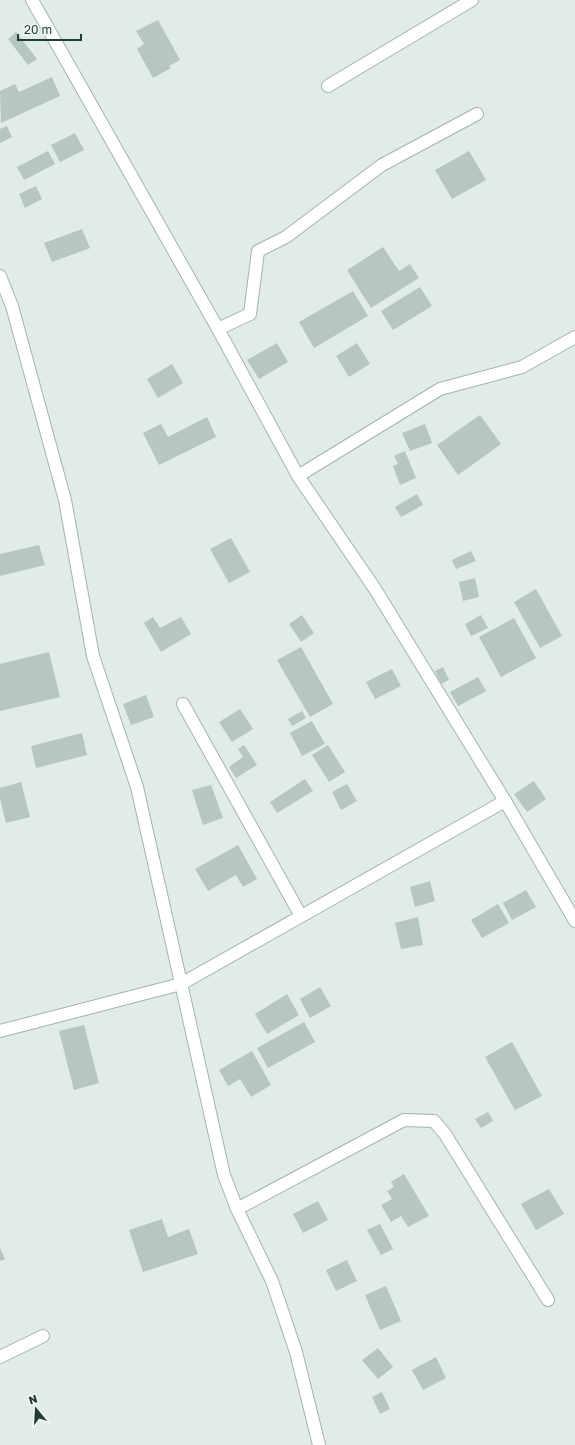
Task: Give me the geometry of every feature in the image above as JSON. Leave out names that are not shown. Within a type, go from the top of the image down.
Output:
[{"type":"street","points":[[32,0],[218,329],[298,476],[376,590],[505,801],[575,922]]},
{"type":"street","points":[[328,86],[472,0]]},
{"type":"street","points":[[218,329],[250,314],[258,251],[286,236],[382,165],[477,114]]},
{"type":"street","points":[[0,276],[12,306],[65,500],[93,656],[137,787],[224,1175],[237,1209],[272,1281],[296,1352],[319,1445]]},
{"type":"street","points":[[298,476],[440,389],[522,367],[575,337]]},
{"type":"street","points":[[183,704],[301,916]]},
{"type":"street","points":[[0,1031],[181,984],[505,801]]},
{"type":"street","points":[[237,1209],[404,1120],[434,1121],[445,1134],[548,1300]]},
{"type":"street","points":[[0,1357],[43,1336]]},
{"type":"building","points":[[158,20],[180,60],[169,66],[171,68],[153,78],[137,49],[144,44],[136,31]]},
{"type":"building","points":[[16,32],[37,59],[28,65],[8,39]]},
{"type":"building","points":[[52,77],[60,96],[1,123],[0,91],[15,84],[19,92]]},
{"type":"building","points":[[7,126],[12,137],[0,143],[0,129]]},
{"type":"building","points":[[75,133],[84,150],[60,162],[51,145]]},
{"type":"building","points":[[48,151],[55,164],[24,180],[17,167]]},
{"type":"building","points":[[469,151],[486,180],[452,199],[435,170]]},
{"type":"building","points":[[36,186],[42,199],[25,208],[19,194]]},
{"type":"building","points":[[82,229],[90,248],[52,262],[44,243]]},
{"type":"building","points":[[383,247],[399,271],[410,264],[419,278],[371,308],[347,270]]},
{"type":"building","points":[[420,287],[432,306],[393,330],[381,311]]},
{"type":"building","points":[[353,291],[368,316],[314,348],[299,322]]},
{"type":"building","points":[[277,343],[288,362],[259,379],[247,360]]},
{"type":"building","points":[[357,343],[370,364],[349,377],[336,356]]},
{"type":"building","points":[[172,364],[183,383],[158,398],[147,379]]},
{"type":"building","points":[[480,415],[501,444],[458,475],[437,445]]},
{"type":"building","points":[[207,417],[216,437],[159,465],[143,433],[161,424],[168,437]]},
{"type":"building","points":[[425,424],[432,443],[410,451],[402,433]]},
{"type":"building","points":[[405,451],[416,478],[400,485],[393,466],[398,464],[394,456]]},
{"type":"building","points":[[417,494],[423,505],[401,517],[395,507]]},
{"type":"building","points":[[231,538],[250,572],[229,583],[210,549]]},
{"type":"building","points":[[39,545],[45,565],[0,576],[0,554]]},
{"type":"building","points":[[471,551],[476,561],[456,569],[452,560]]},
{"type":"building","points":[[475,578],[479,597],[463,601],[459,582]]},
{"type":"building","points":[[536,589],[562,636],[540,648],[514,602]]},
{"type":"building","points":[[302,615],[314,633],[301,642],[289,624]]},
{"type":"building","points":[[481,615],[488,628],[471,636],[465,624]]},
{"type":"building","points":[[153,617],[160,628],[181,617],[191,634],[161,652],[144,623]]},
{"type":"building","points":[[514,618],[536,658],[501,677],[479,637]]},
{"type":"building","points":[[301,647],[333,704],[310,717],[277,660]]},
{"type":"building","points":[[49,652],[60,697],[0,711],[0,664]]},
{"type":"building","points":[[443,667],[449,680],[441,684],[435,671]]},
{"type":"building","points":[[392,669],[401,686],[375,699],[366,682]]},
{"type":"building","points":[[478,677],[486,691],[458,706],[450,692]]},
{"type":"building","points":[[146,695],[154,717],[131,725],[123,704]]},
{"type":"building","points":[[240,709],[253,729],[232,742],[219,722]]},
{"type":"building","points":[[302,711],[306,718],[292,726],[288,719]]},
{"type":"building","points":[[312,721],[325,744],[302,756],[290,733]]},
{"type":"building","points":[[82,733],[87,755],[36,768],[31,746]]},
{"type":"building","points":[[244,745],[257,765],[236,778],[229,767],[243,757],[238,749]]},
{"type":"building","points":[[328,745],[345,772],[329,782],[312,755]]},
{"type":"building","points":[[305,779],[313,791],[277,813],[270,802]]},
{"type":"building","points":[[534,781],[546,799],[527,812],[514,794]]},
{"type":"building","points":[[21,782],[30,817],[6,823],[0,798],[0,788]]},
{"type":"building","points":[[347,784],[357,801],[341,810],[332,792]]},
{"type":"building","points":[[211,785],[223,818],[203,825],[192,790]]},
{"type":"building","points":[[238,845],[257,879],[243,887],[236,875],[208,891],[195,869]]},
{"type":"building","points":[[430,881],[435,901],[415,907],[410,887]]},
{"type":"building","points":[[526,890],[536,907],[512,920],[503,903]]},
{"type":"building","points":[[498,904],[509,923],[482,938],[471,920]]},
{"type":"building","points":[[418,917],[423,945],[401,949],[395,923]]},
{"type":"building","points":[[320,987],[331,1006],[310,1018],[300,999]]},
{"type":"building","points":[[287,994],[299,1015],[267,1034],[255,1014]]},
{"type":"building","points":[[304,1022],[315,1042],[268,1068],[257,1048]]},
{"type":"building","points":[[84,1025],[99,1083],[74,1090],[59,1031]]},
{"type":"building","points":[[512,1042],[542,1096],[515,1110],[485,1057]]},
{"type":"building","points":[[252,1051],[271,1085],[251,1097],[240,1079],[228,1086],[219,1070]]},
{"type":"building","points":[[488,1112],[493,1121],[481,1128],[475,1119]]},
{"type":"building","points":[[404,1174],[429,1216],[408,1227],[401,1216],[391,1222],[381,1205],[392,1199],[387,1191],[394,1187],[391,1182]]},
{"type":"building","points":[[549,1189],[564,1214],[536,1230],[521,1204]]},
{"type":"building","points":[[318,1201],[328,1220],[303,1233],[293,1214]]},
{"type":"building","points":[[162,1219],[168,1237],[189,1229],[198,1254],[143,1272],[129,1230]]},
{"type":"building","points":[[380,1224],[393,1249],[381,1255],[367,1230]]},
{"type":"building","points":[[0,1248],[5,1259],[0,1261]]},
{"type":"building","points":[[347,1260],[357,1281],[336,1291],[326,1270]]},
{"type":"building","points":[[386,1286],[401,1321],[380,1330],[365,1295]]},
{"type":"building","points":[[378,1348],[393,1367],[378,1379],[362,1360]]},
{"type":"building","points":[[436,1357],[446,1378],[423,1390],[412,1370]]},
{"type":"building","points":[[382,1392],[390,1409],[380,1414],[372,1397]]}]
